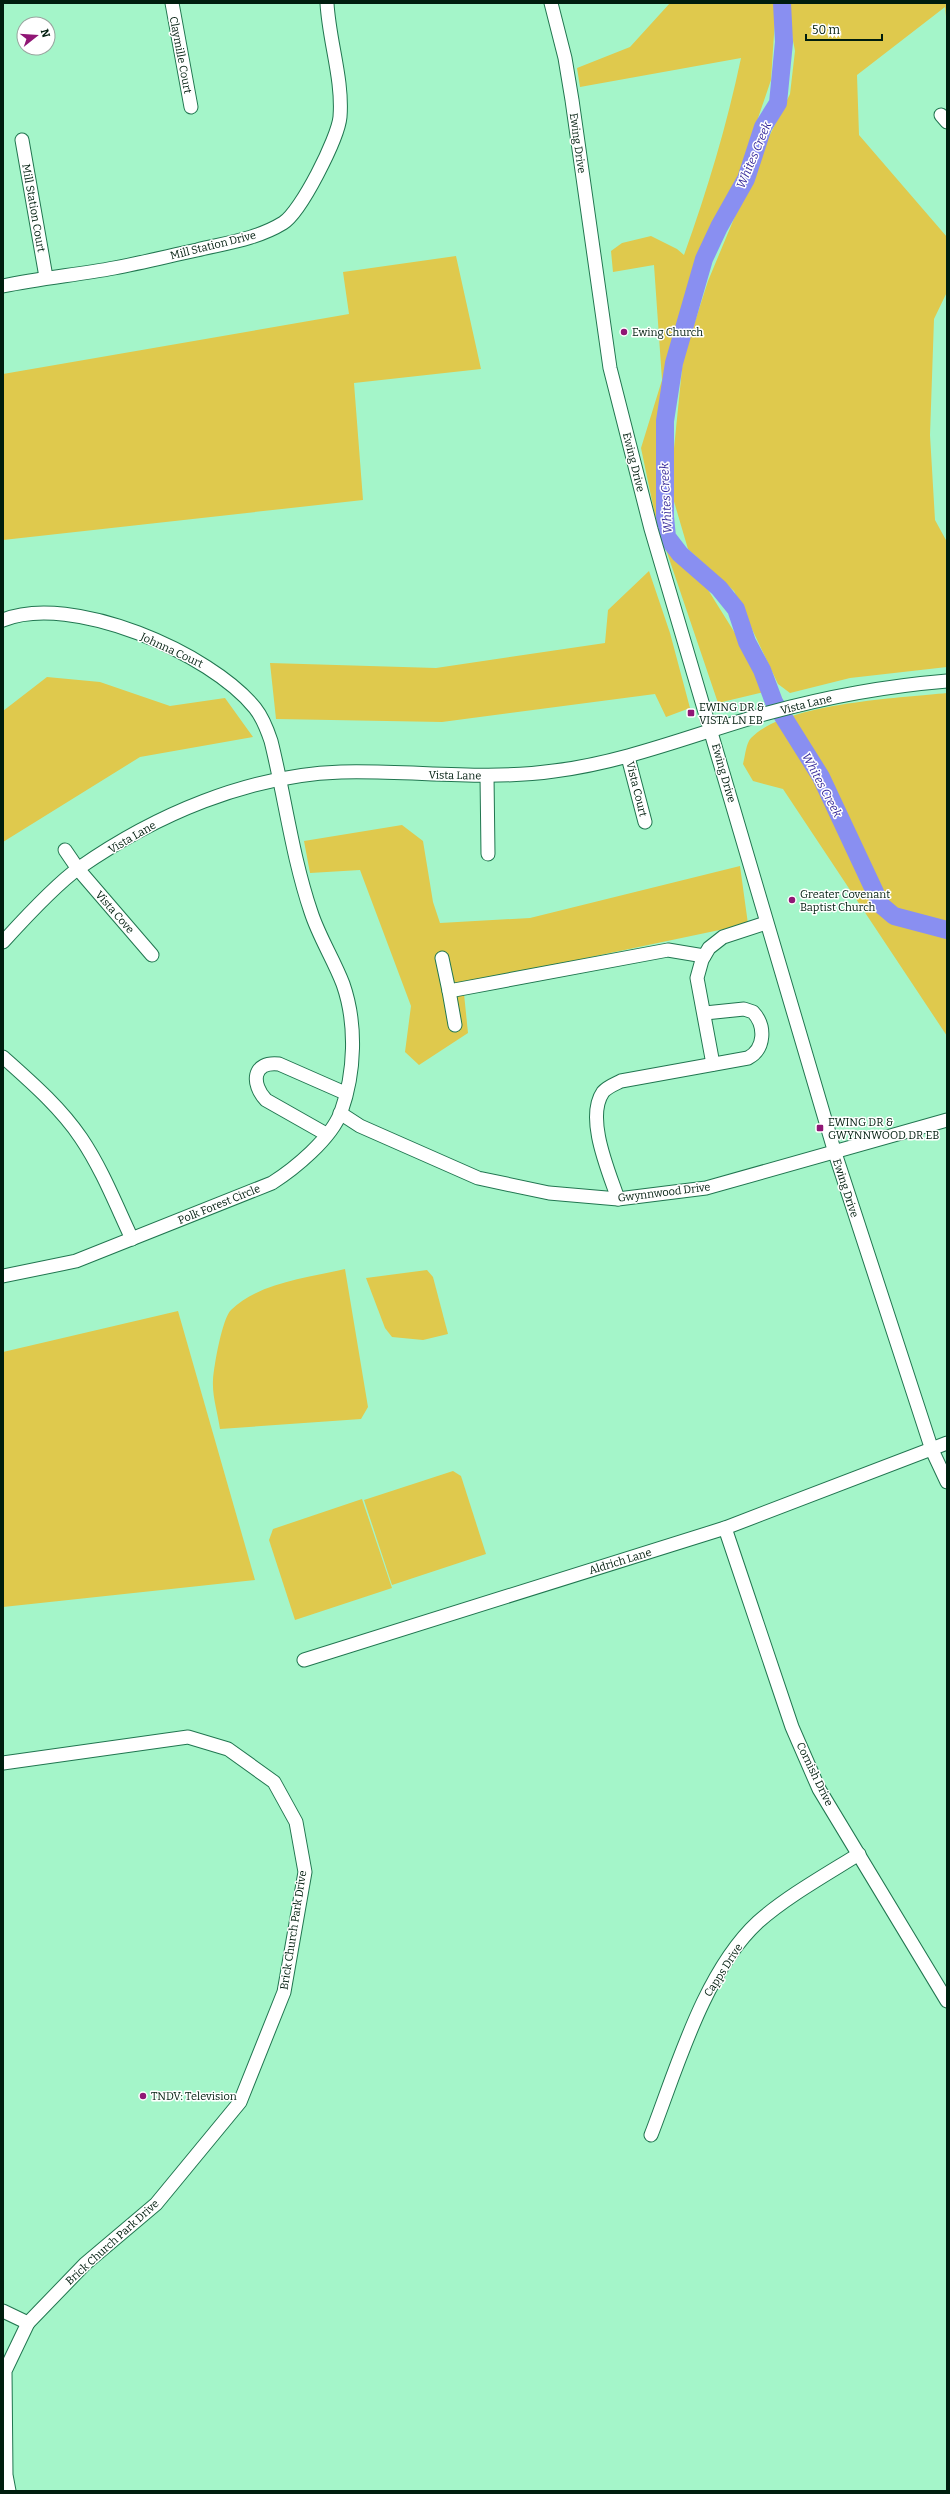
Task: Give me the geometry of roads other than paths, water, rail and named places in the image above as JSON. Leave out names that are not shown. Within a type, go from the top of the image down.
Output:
[{"type":"street","name":"Claymille Court","points":[[172,3],[191,107]]},
{"type":"street","name":"Mill Station Drive","points":[[3,286],[46,277],[113,268],[250,238],[284,222],[302,199],[326,157],[340,118],[337,71],[329,30],[327,3]]},
{"type":"street","name":"Ewing Drive","points":[[551,3],[565,58],[572,100],[610,368],[651,529],[712,731],[766,923],[835,1153],[932,1450],[947,1482]]},
{"type":"street","name":"Mill Station Court","points":[[22,140],[46,277]]},
{"type":"street","name":"Johnna Court","points":[[3,620],[36,612],[90,618],[118,625],[201,662],[224,678],[255,708],[264,723],[271,741],[278,778],[311,913],[343,984],[352,1023],[353,1041]]},
{"type":"street","name":"Vista Lane","points":[[3,942],[78,869],[148,826],[227,793],[278,778],[340,772],[487,776],[553,772],[628,756],[792,707],[839,696],[942,682]]},
{"type":"street","name":"Vista Court","points":[[628,756],[645,822]]},
{"type":"street","points":[[487,776],[488,854]]},
{"type":"street","name":"Vista Cove","points":[[65,850],[78,869],[152,955]]},
{"type":"street","points":[[713,1064],[705,1013],[697,978],[704,956],[709,948],[723,937],[766,923]]},
{"type":"street","points":[[449,991],[668,950],[704,956]]},
{"type":"street","points":[[442,958],[455,1025]]},
{"type":"street","points":[[618,1199],[596,1129],[599,1100],[604,1091],[621,1081],[748,1058],[757,1053],[761,1044],[761,1027],[753,1012],[744,1009],[705,1013]]},
{"type":"street","name":"Polk Forest Circle","points":[[3,1276],[76,1261],[272,1184],[297,1167],[326,1134],[340,1113],[345,1093],[353,1041]]},
{"type":"street","points":[[3,1057],[52,1102],[81,1138],[97,1165],[132,1239]]},
{"type":"street","points":[[326,1134],[266,1100],[258,1092],[255,1082],[257,1073],[262,1066],[270,1063],[279,1064],[345,1093]]},
{"type":"street","name":"Gwynnwood Drive","points":[[340,1113],[360,1126],[478,1178],[549,1193],[618,1199],[706,1188],[835,1153],[947,1120]]},
{"type":"street","name":"Aldrich Lane","points":[[304,1660],[725,1528],[932,1450],[947,1442]]},
{"type":"street","name":"Cornish Drive","points":[[725,1528],[792,1727],[819,1789],[947,2001]]},
{"type":"street","name":"Brick Church Park Drive","points":[[3,1763],[188,1737],[228,1749],[274,1782],[296,1822],[305,1872],[284,1992],[240,2102],[156,2204],[85,2264],[28,2323],[5,2371],[6,2475],[9,2491]]},
{"type":"street","name":"Capps Drive","points":[[651,2135],[706,1993],[741,1941],[758,1922],[859,1854]]},
{"type":"street","points":[[3,2311],[28,2323]]},
{"type":"waterway","name":"Whites Creek","points":[[782,3],[784,42],[778,103],[763,127],[746,179],[719,227],[704,259],[674,363],[665,421],[665,517],[667,537],[680,554],[719,588],[736,609],[747,642],[762,670],[774,702],[821,777],[881,905],[894,916],[947,930]]},
{"type":"place","name":"Ewing Church","points":[[624,332]]},
{"type":"place","name":"EWING DR & VISTA LN EB","points":[[691,713]]},
{"type":"place","name":"Greater Covenant Baptist Church","points":[[792,900]]},
{"type":"place","name":"EWING DR & GWYNNWOOD DR EB","points":[[820,1128]]},
{"type":"place","name":"TNDV: Television","points":[[143,2096]]}]
